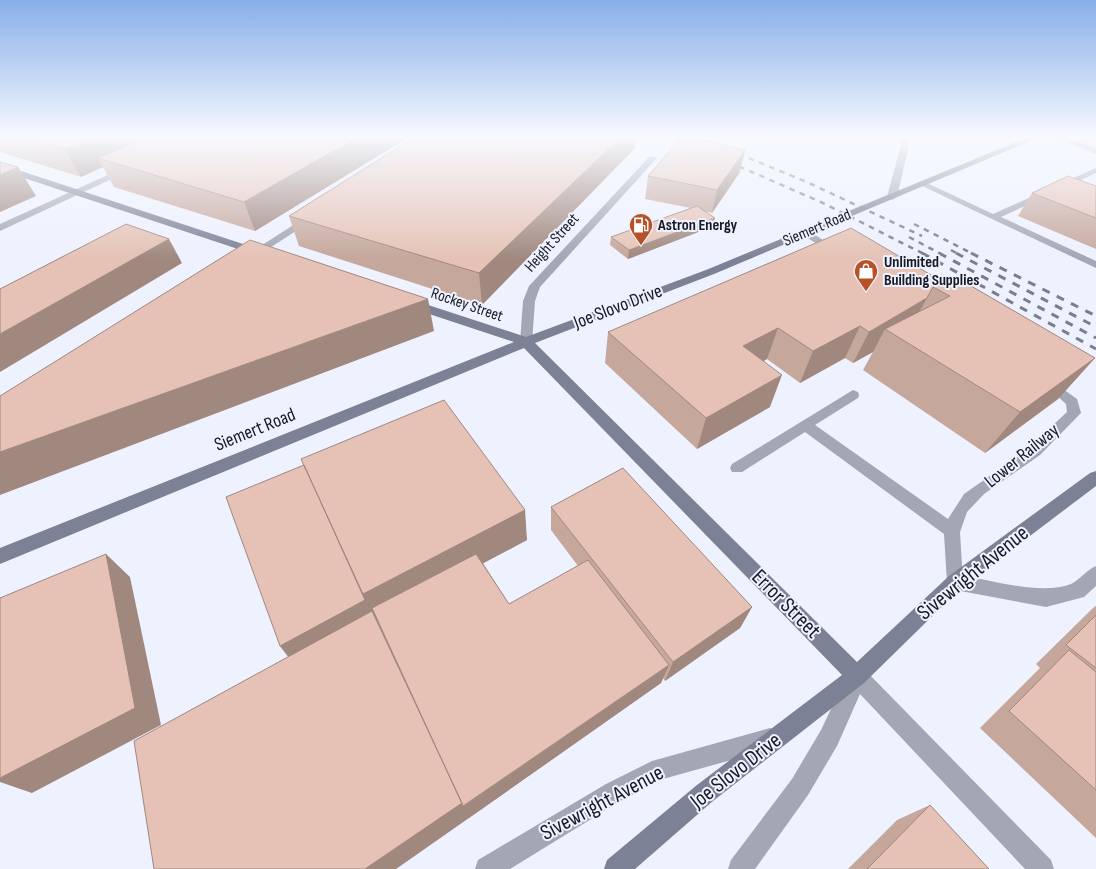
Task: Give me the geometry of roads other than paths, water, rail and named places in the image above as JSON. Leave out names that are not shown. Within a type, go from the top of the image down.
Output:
[{"type":"main road","points":[[32,178],[275,258]]},
{"type":"main road","name":"Siemert Road","points":[[710,272],[938,178]]},
{"type":"main road","name":"Joe Slovo Drive","points":[[526,342],[710,272]]},
{"type":"main road","name":"Rockey Street","points":[[405,301],[526,342]]},
{"type":"main road","name":"Siemert Road","points":[[0,556],[526,342]]},
{"type":"main road","name":"Error Street","points":[[526,342],[857,676]]},
{"type":"main road","name":"Sivewright Avenue","points":[[857,676],[955,582],[1096,477]]},
{"type":"main road","name":"Joe Slovo Drive","points":[[616,869],[705,793],[857,676]]},
{"type":"street","points":[[0,228],[111,178]]},
{"type":"street","name":"Height Street","points":[[526,342],[529,300],[535,286],[635,178]]},
{"type":"street","points":[[892,197],[897,178]]},
{"type":"street","points":[[240,262],[321,210]]},
{"type":"street","points":[[955,582],[1046,598],[1077,591],[1096,574]]},
{"type":"street","points":[[740,869],[800,787],[829,738],[857,676]]},
{"type":"street","name":"Error Street","points":[[857,676],[1042,869]]},
{"type":"street","name":"Sivewright Avenue","points":[[487,869],[614,792],[660,769],[781,736]]},
{"type":"lane","points":[[994,218],[1078,178]]},
{"type":"lane","points":[[1065,183],[1080,189]]},
{"type":"lane","points":[[922,184],[1096,265]]},
{"type":"lane","points":[[806,233],[848,259]]},
{"type":"lane","name":"Lower Railway","points":[[955,582],[952,531],[956,517],[972,496],[1030,455],[1074,413],[1072,402],[1040,377]]},
{"type":"lane","points":[[737,468],[853,395]]},
{"type":"lane","points":[[805,425],[952,531]]},
{"type":"railway","points":[[765,178],[823,203],[924,254]]},
{"type":"railway","points":[[796,178],[922,236]]},
{"type":"railway","points":[[914,224],[973,254]]},
{"type":"railway","points":[[909,237],[941,254]]},
{"type":"railway","points":[[951,250],[958,254]]},
{"type":"railway","points":[[922,253],[1096,349]]},
{"type":"railway","points":[[939,253],[1096,338]]},
{"type":"railway","points":[[956,253],[1096,327]]},
{"type":"railway","points":[[971,253],[1096,316]]},
{"type":"place","name":"Astron Energy","points":[[641,246]]},
{"type":"place","name":"Unlimited Building Supplies","points":[[866,292]]}]
